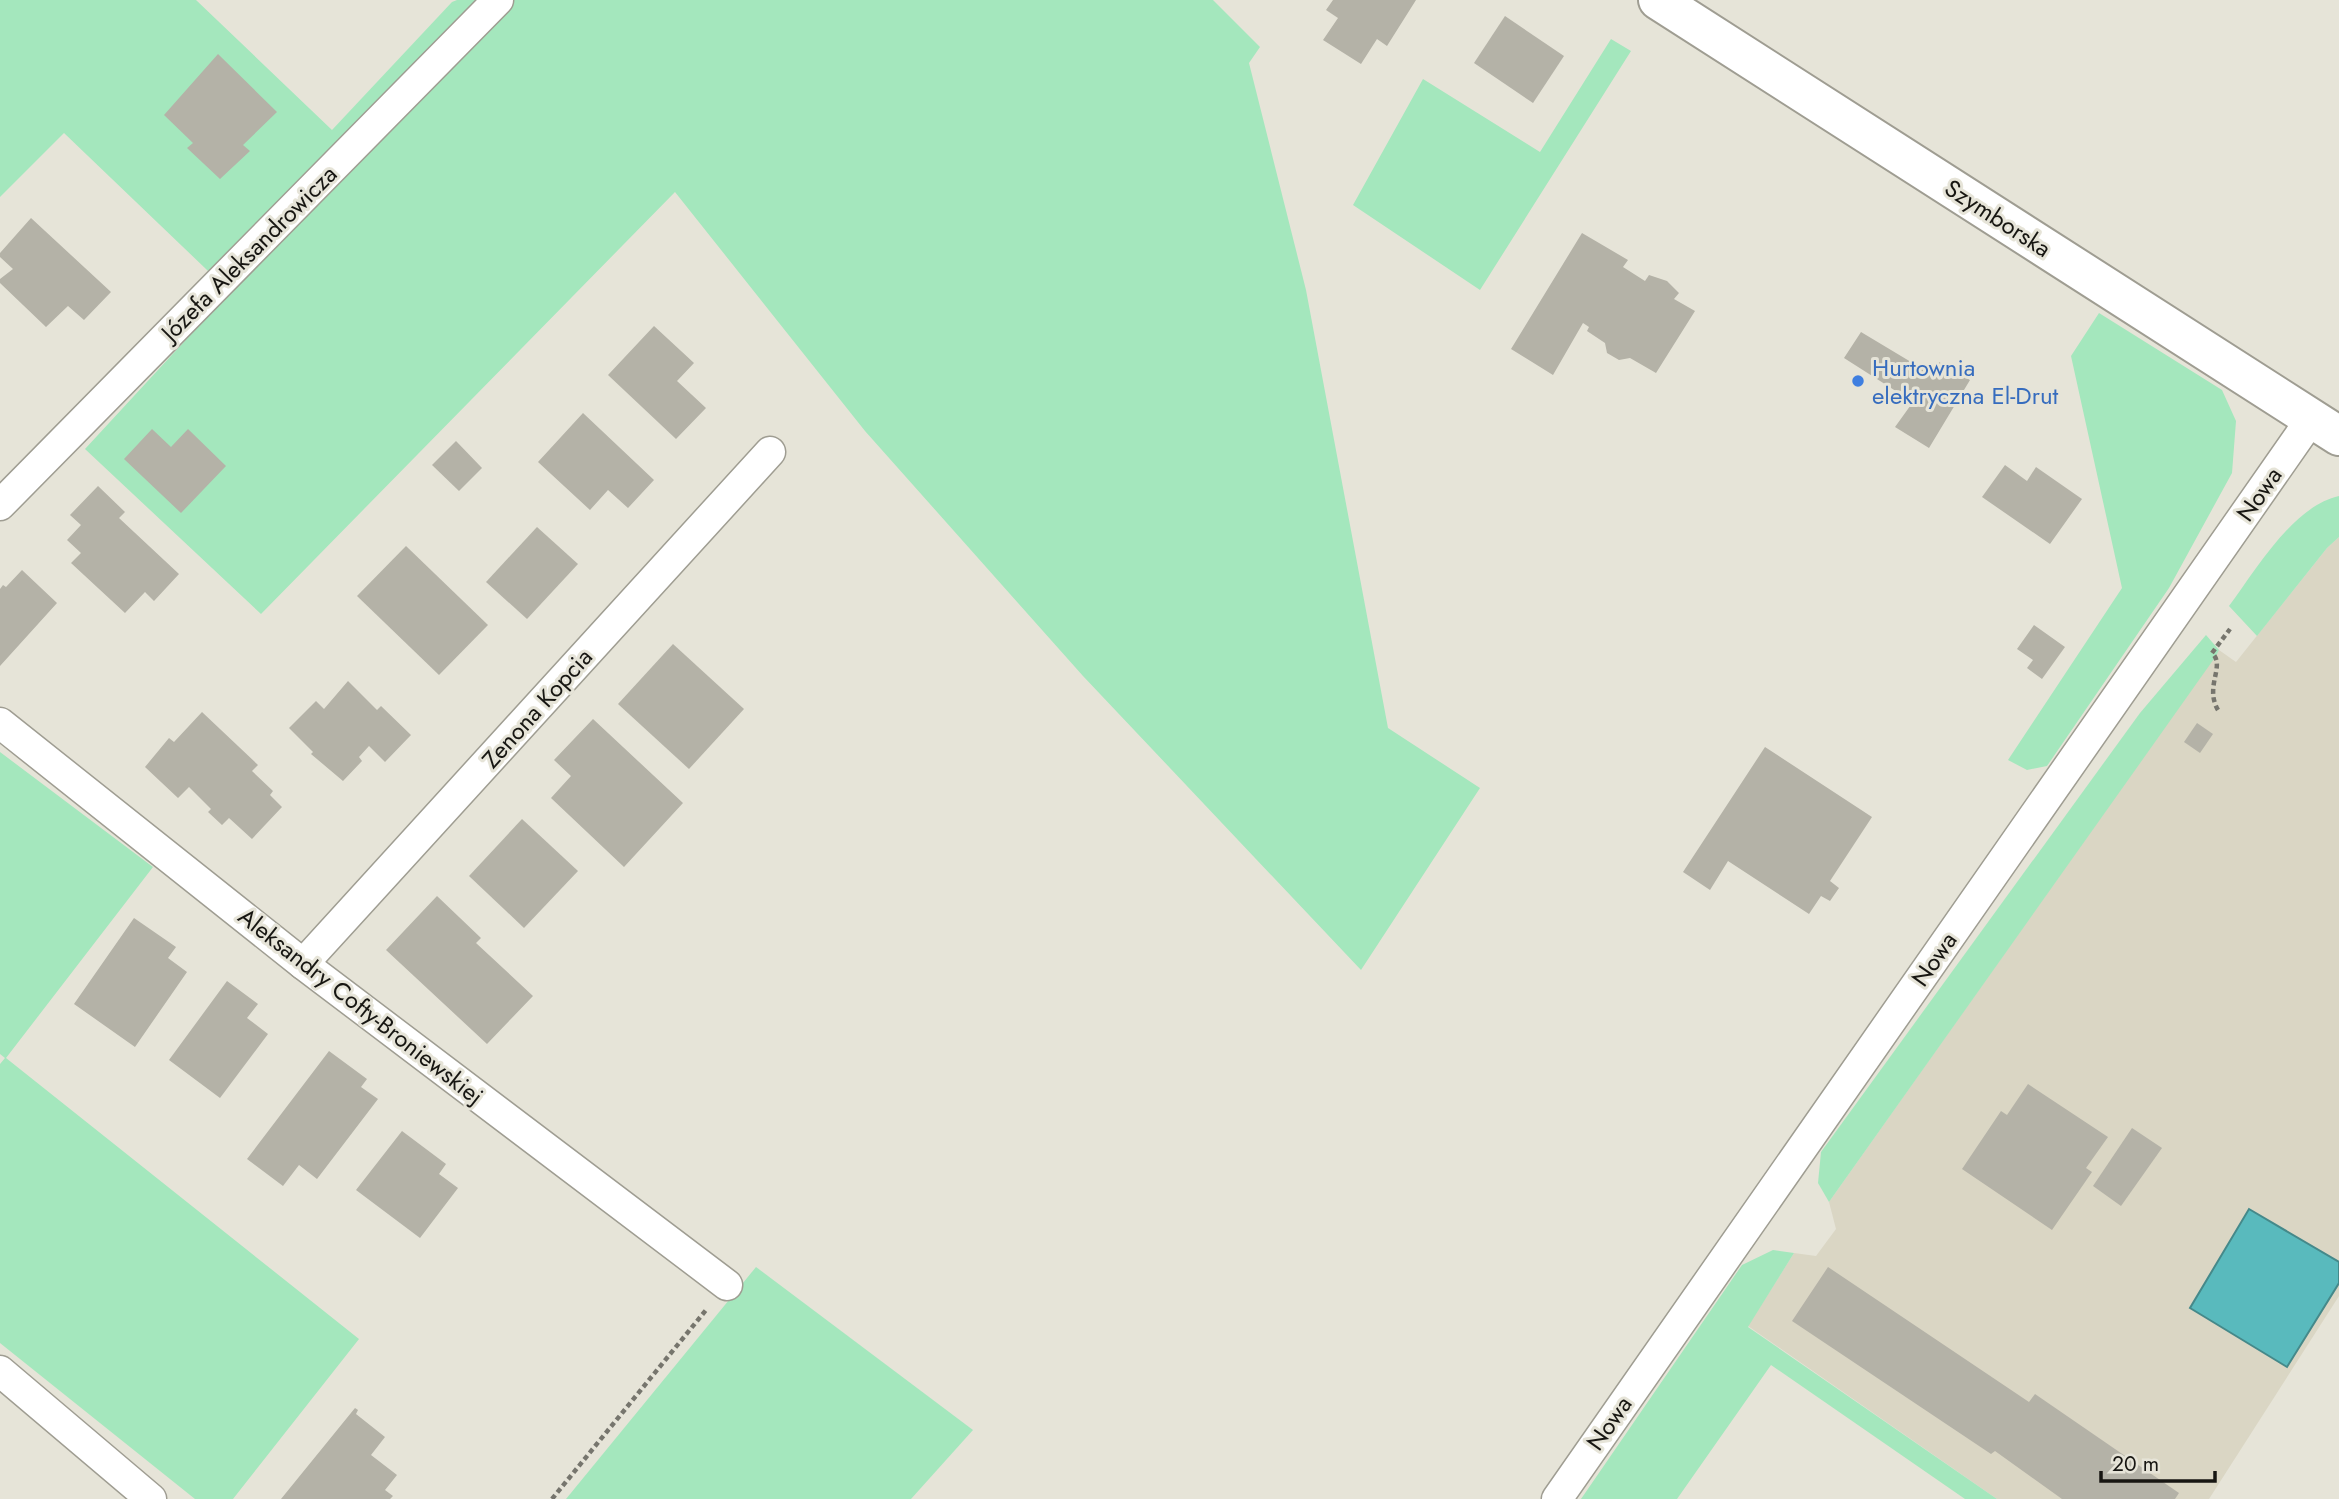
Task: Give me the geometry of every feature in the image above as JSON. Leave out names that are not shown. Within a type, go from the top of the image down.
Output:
[{"type":"street","name":"Józefa Aleksandrowicza","points":[[0,505],[498,0]]},
{"type":"street","name":"Szymborska","points":[[1658,0],[2325,427]]},
{"type":"street","name":"Nowa","points":[[1557,1499],[2325,427]]},
{"type":"street","name":"Zenona Kopcia","points":[[303,964],[770,452]]},
{"type":"street","name":"Aleksandry Cofty-Broniewskiej","points":[[0,723],[303,964],[727,1285]]},
{"type":"street","points":[[0,1371],[150,1499]]},
{"type":"path","points":[[2218,710],[2212,693],[2218,664],[2212,653],[2230,629]]},
{"type":"path","points":[[552,1499],[727,1285]]},
{"type":"shaded area","points":[[2339,537],[2339,1296],[2209,1499],[1997,1499],[1748,1326],[1794,1253],[1816,1256],[1836,1229],[1829,1202],[2219,650],[2236,662],[2327,548]]},
{"type":"green space","points":[[0,0],[196,0],[332,130],[452,2],[457,0],[1213,0],[1260,47],[1249,63],[1306,290],[1388,728],[1480,788],[1361,970],[1083,676],[865,431],[675,192],[261,614],[85,449],[230,292],[64,133],[0,197]]},
{"type":"green space","points":[[1611,39],[1631,51],[1480,290],[1353,205],[1423,79],[1540,152]]},
{"type":"green space","points":[[2099,313],[2222,390],[2236,421],[2232,473],[2169,588],[2047,766],[2027,770],[2008,760],[2122,588],[2071,356]]},
{"type":"green space","points":[[2339,496],[2339,537],[2327,548],[2257,636],[2229,606],[2291,526],[2322,502]]},
{"type":"green space","points":[[2206,635],[2219,650],[2216,656],[1829,1202],[1818,1183],[1821,1152],[2140,713]]},
{"type":"green space","points":[[0,752],[153,867],[6,1058],[359,1339],[233,1499],[195,1499],[0,1343],[0,1064],[5,1058],[0,1054]]},
{"type":"green space","points":[[1773,1250],[1794,1253],[1748,1327],[1997,1499],[1965,1499],[1771,1365],[1677,1499],[1581,1499],[1742,1265]]},
{"type":"green space","points":[[756,1267],[973,1430],[911,1499],[566,1499]]},
{"type":"water","points":[[2249,1209],[2339,1262],[2339,1283],[2287,1367],[2190,1308]]},
{"type":"building","points":[[1333,0],[1416,0],[1387,46],[1377,39],[1361,64],[1323,40],[1338,18],[1326,10]]},
{"type":"building","points":[[1505,16],[1564,56],[1533,103],[1474,63]]},
{"type":"building","points":[[218,54],[277,112],[243,145],[250,151],[220,179],[187,148],[193,143],[164,115]]},
{"type":"building","points":[[31,218],[111,292],[84,320],[68,306],[46,327],[0,283],[0,279],[13,269],[0,257],[0,253]]},
{"type":"building","points":[[1582,233],[1628,260],[1623,267],[1645,281],[1649,275],[1667,281],[1679,293],[1674,299],[1695,311],[1656,373],[1630,358],[1619,360],[1607,353],[1605,343],[1587,331],[1589,327],[1583,323],[1553,375],[1511,349]]},
{"type":"building","points":[[654,326],[694,363],[677,381],[706,408],[676,439],[608,375]]},
{"type":"building","points":[[1861,332],[1931,374],[1939,362],[1970,380],[1929,448],[1895,427],[1913,402],[1844,358]]},
{"type":"building","points":[[583,413],[654,480],[628,508],[608,490],[590,510],[538,462]]},
{"type":"building","points":[[152,429],[171,447],[188,429],[226,466],[181,513],[124,459]]},
{"type":"building","points":[[456,441],[482,468],[459,491],[432,465]]},
{"type":"building","points":[[2005,465],[2027,481],[2036,467],[2082,499],[2050,544],[1982,497]]},
{"type":"building","points":[[98,486],[125,512],[119,518],[179,574],[154,601],[145,592],[125,613],[71,563],[81,553],[67,540],[81,525],[70,515]]},
{"type":"building","points":[[537,527],[578,564],[527,619],[486,582]]},
{"type":"building","points":[[406,546],[488,625],[439,675],[357,596]]},
{"type":"building","points":[[22,570],[57,603],[0,666],[0,589],[3,585],[6,587]]},
{"type":"building","points":[[2034,625],[2065,647],[2042,679],[2027,668],[2033,660],[2017,649]]},
{"type":"building","points":[[673,644],[744,709],[689,769],[618,704]]},
{"type":"building","points":[[348,681],[377,710],[381,706],[411,735],[385,762],[369,746],[359,757],[362,761],[343,781],[311,754],[313,752],[289,728],[316,701],[324,709]]},
{"type":"building","points":[[202,712],[258,765],[252,771],[273,791],[270,795],[282,807],[252,839],[229,818],[222,825],[208,812],[211,809],[189,787],[178,798],[145,767],[169,738],[174,742]]},
{"type":"building","points":[[593,719],[683,803],[624,867],[551,798],[571,776],[554,760]]},
{"type":"building","points":[[2197,723],[2213,734],[2200,753],[2184,742]]},
{"type":"building","points":[[1765,747],[1872,817],[1830,881],[1839,888],[1830,901],[1821,896],[1809,914],[1728,861],[1710,890],[1683,872]]},
{"type":"building","points":[[522,819],[578,871],[524,928],[469,876]]},
{"type":"building","points":[[437,896],[481,938],[476,943],[533,996],[487,1044],[386,950]]},
{"type":"building","points":[[134,918],[176,947],[168,958],[187,972],[135,1047],[74,1004]]},
{"type":"building","points":[[227,981],[258,1004],[247,1018],[268,1034],[220,1098],[169,1060]]},
{"type":"building","points":[[329,1051],[367,1079],[361,1087],[378,1099],[317,1179],[299,1165],[283,1186],[247,1159]]},
{"type":"building","points":[[2028,1084],[2108,1137],[2086,1168],[2092,1172],[2052,1230],[1962,1169],[2001,1111],[2007,1115]]},
{"type":"building","points":[[2132,1128],[2162,1148],[2121,1206],[2093,1186]]},
{"type":"building","points":[[402,1131],[446,1164],[439,1174],[458,1188],[420,1238],[356,1190]]},
{"type":"building","points":[[1828,1267],[2029,1402],[2035,1394],[2179,1493],[2175,1499],[2062,1499],[1995,1451],[1991,1454],[1792,1321]]},
{"type":"building","points":[[355,1408],[358,1410],[356,1414],[385,1437],[371,1455],[397,1475],[385,1490],[393,1496],[390,1499],[281,1499]]},
{"type":"place","name":"Hurtownia elektryczna El-Drut","points":[[1858,381]]}]
